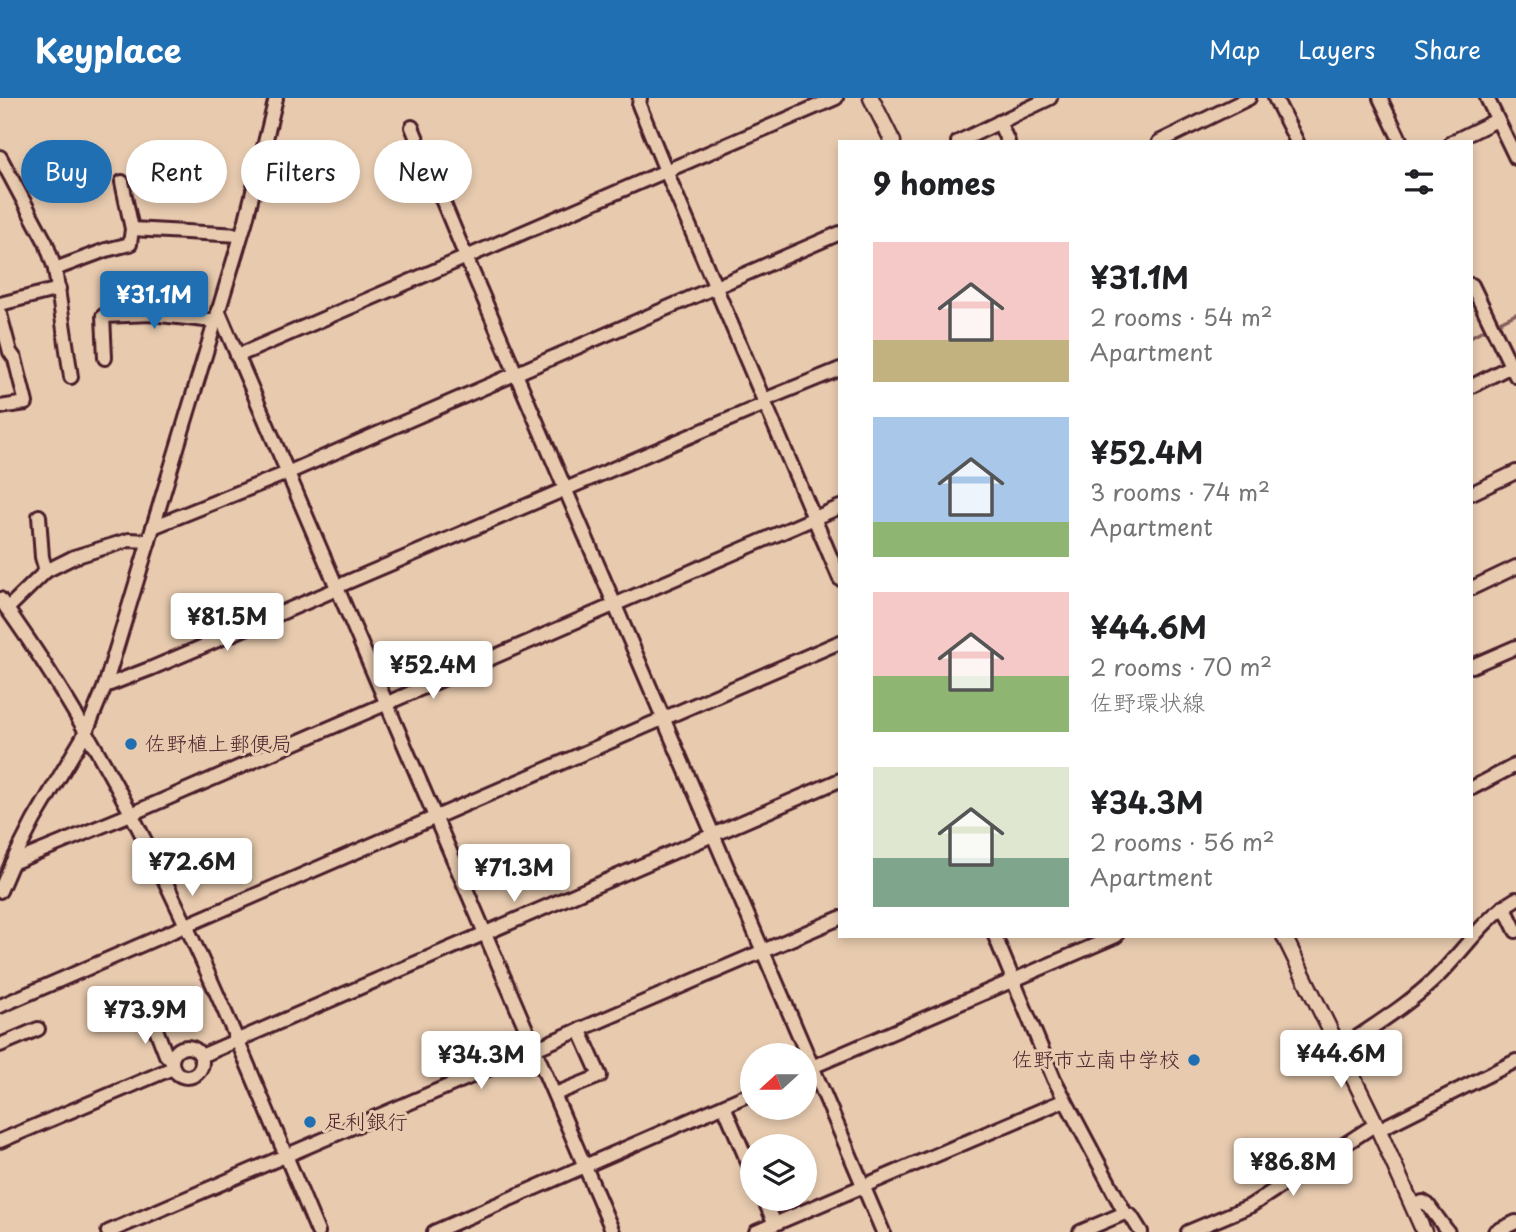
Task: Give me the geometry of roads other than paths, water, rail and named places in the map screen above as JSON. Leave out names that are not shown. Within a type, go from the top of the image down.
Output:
[{"type":"main road","points":[[871,98],[892,140]]},
{"type":"main road","points":[[1285,938],[1377,1127],[1424,1232]]},
{"type":"street","points":[[0,891],[34,820],[86,732],[105,686],[249,206],[276,98]]},
{"type":"street","points":[[640,98],[639,105],[666,171],[838,574]]},
{"type":"street","points":[[237,356],[836,98]]},
{"type":"street","points":[[962,140],[1050,98]]},
{"type":"street","points":[[1163,140],[1250,98]]},
{"type":"street","points":[[1275,98],[1296,140]]},
{"type":"street","points":[[1380,98],[1400,140]]},
{"type":"street","points":[[1487,98],[1516,158]]},
{"type":"street","points":[[1456,140],[1497,120]]},
{"type":"street","points":[[999,122],[1007,140]]},
{"type":"street","points":[[412,127],[714,835],[799,1043]]},
{"type":"street","points":[[0,157],[46,243],[55,269],[71,377]]},
{"type":"street","points":[[55,269],[130,244],[132,229],[122,182]]},
{"type":"street","points":[[132,229],[240,235]]},
{"type":"street","points":[[153,527],[287,473],[838,234]]},
{"type":"street","points":[[1473,287],[1514,371],[1473,386]]},
{"type":"street","points":[[0,304],[59,289]]},
{"type":"street","points":[[0,314],[26,403],[0,407]]},
{"type":"street","points":[[216,315],[237,356],[613,1232]]},
{"type":"street","points":[[105,358],[103,316],[216,315]]},
{"type":"street","points":[[105,686],[838,370]]},
{"type":"street","points":[[1473,494],[1516,472]]},
{"type":"street","points":[[12,863],[838,508]]},
{"type":"street","points":[[39,516],[42,557],[46,571]]},
{"type":"street","points":[[149,541],[129,540],[74,557],[46,571],[4,604],[86,732],[158,866],[237,1041],[318,1232]]},
{"type":"street","points":[[1473,588],[1516,567]]},
{"type":"street","points":[[0,1006],[838,643]]},
{"type":"street","points":[[1473,666],[1515,651]]},
{"type":"street","points":[[1473,787],[1516,765]]},
{"type":"street","points":[[201,1056],[838,781]]},
{"type":"street","points":[[1473,938],[1488,920],[1516,899]]},
{"type":"street","points":[[1504,906],[1516,931]]},
{"type":"street","points":[[108,1232],[838,919]]},
{"type":"street","points":[[996,938],[1054,1079],[1125,1213],[1131,1216],[1140,1232]]},
{"type":"street","points":[[817,1065],[1111,938]]},
{"type":"street","points":[[1340,1049],[1404,1005],[1434,980],[1473,938]]},
{"type":"street","points":[[0,1141],[173,1065],[177,1052],[186,1047],[196,1050],[201,1056],[201,1068],[194,1076],[182,1076],[173,1065],[166,1055],[149,1012]]},
{"type":"street","points":[[0,1045],[38,1029]]},
{"type":"street","points":[[555,1094],[600,1076],[580,1031]]},
{"type":"street","points":[[1188,1232],[1250,1206],[1377,1127],[1516,1061]]},
{"type":"street","points":[[817,1085],[883,1232]]},
{"type":"street","points":[[434,1232],[740,1099]]},
{"type":"street","points":[[756,1232],[1065,1100]]},
{"type":"street","points":[[724,1106],[740,1144]]},
{"type":"street","points":[[1412,1205],[1423,1202],[1428,1205],[1448,1232]]},
{"type":"street","points":[[769,1211],[775,1224]]},
{"type":"street","points":[[1080,1232],[1125,1213]]},
{"type":"street","points":[[1495,1232],[1516,1222]]},
{"type":"waterway","points":[[1496,324],[1516,314]]},
{"type":"waterway","points":[[1473,335],[1489,327]]},
{"type":"place","name":"佐野植上郵便局","points":[[131,744]]},
{"type":"place","name":"佐野市立南中学校","points":[[1194,1060]]},
{"type":"place","name":"足利銀行","points":[[310,1122]]}]
